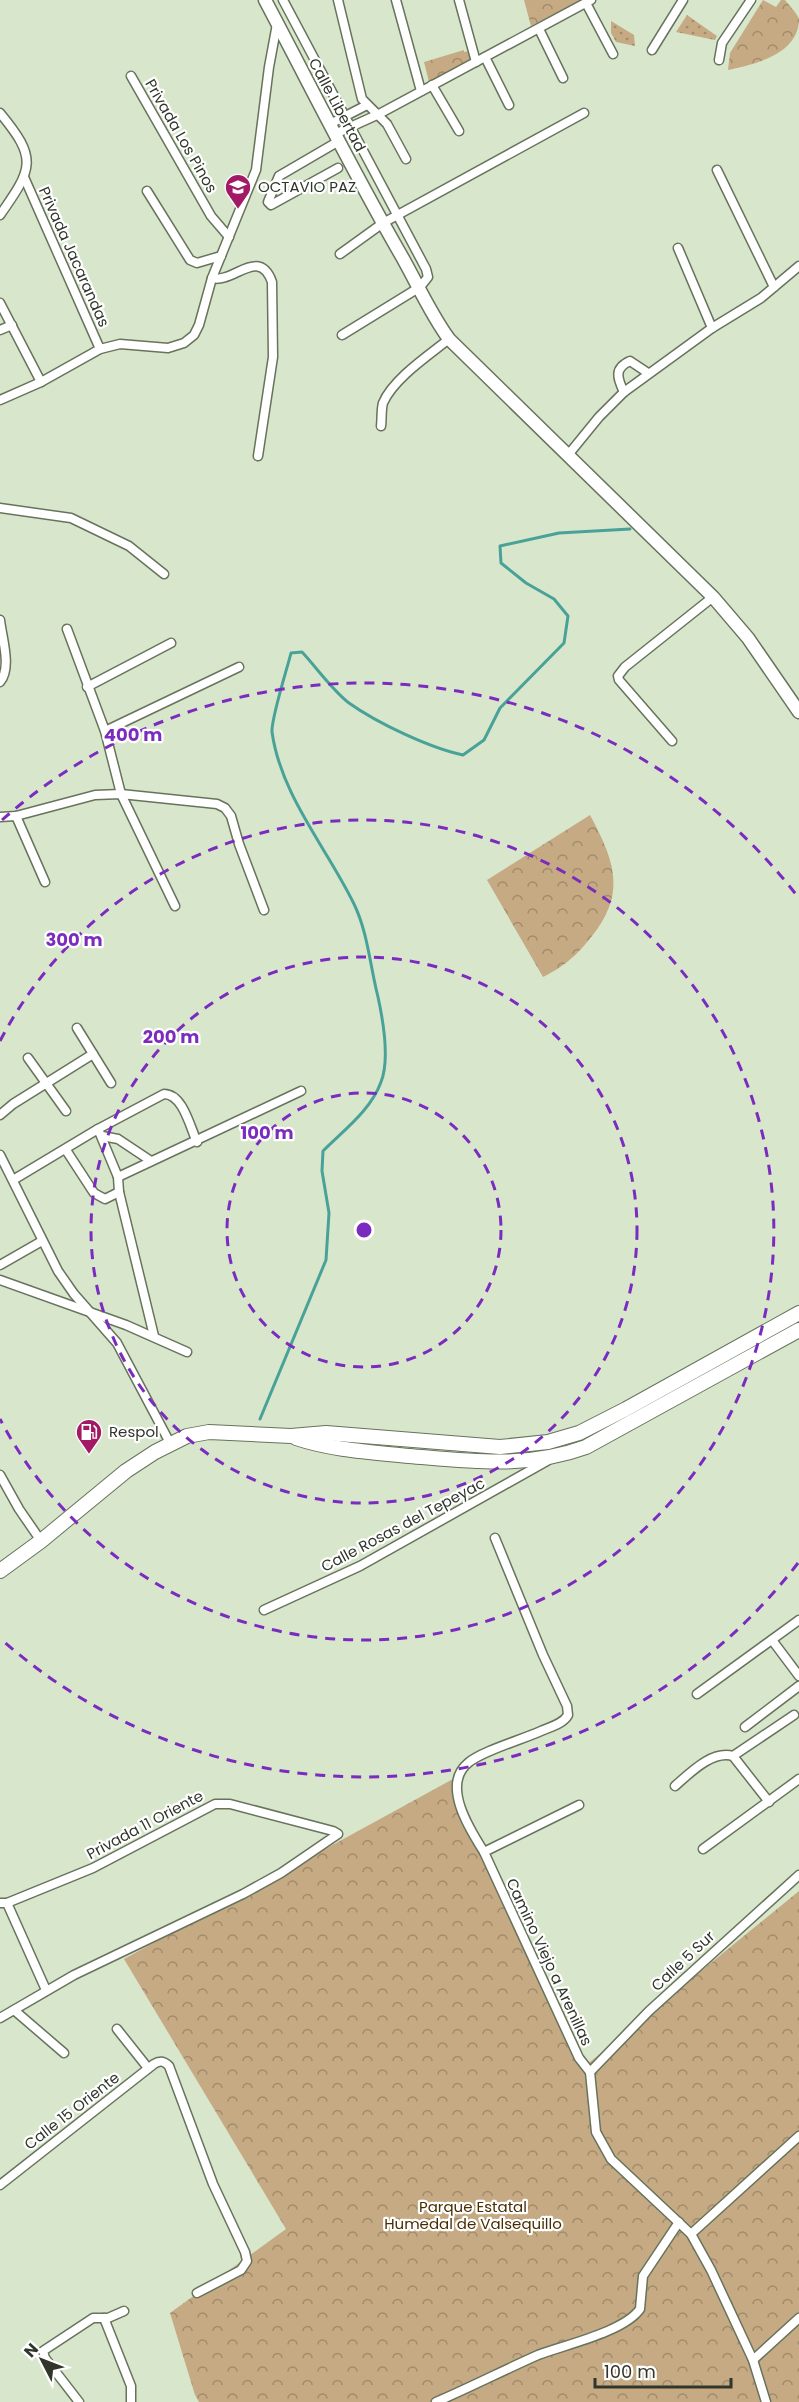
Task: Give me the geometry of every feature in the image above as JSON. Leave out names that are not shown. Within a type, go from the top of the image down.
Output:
[{"type":"main road","name":"Calle Libertad","points":[[265,0],[383,223],[420,287],[431,312],[449,339],[713,597],[748,638],[799,712]]},
{"type":"main road","points":[[0,1571],[41,1541],[126,1471],[170,1443],[187,1436],[209,1431],[291,1436],[326,1433],[501,1447],[556,1441],[579,1433],[626,1409],[799,1313]]},
{"type":"main road","points":[[291,1436],[324,1447],[431,1458],[491,1462],[524,1462],[553,1458],[586,1447],[799,1330]]},
{"type":"street","points":[[283,0],[426,268],[428,277],[420,287],[342,335]]},
{"type":"street","points":[[338,0],[360,93],[368,105],[387,124],[406,159]]},
{"type":"street","points":[[396,0],[421,91]]},
{"type":"street","points":[[459,0],[476,62]]},
{"type":"street","points":[[652,50],[683,0]]},
{"type":"street","points":[[719,60],[722,43],[752,0]]},
{"type":"street","points":[[338,168],[271,205],[268,202],[279,176],[335,133],[379,114],[589,2],[613,54]]},
{"type":"street","points":[[0,400],[41,382],[100,349],[120,344],[160,349],[183,343],[194,335],[212,278],[256,170],[277,24]]},
{"type":"street","points":[[539,29],[563,78]]},
{"type":"street","points":[[485,57],[509,105]]},
{"type":"street","name":"Privada Los Pinos","points":[[131,76],[211,216],[229,237]]},
{"type":"street","points":[[432,86],[459,131]]},
{"type":"street","points":[[335,133],[344,117],[368,105]]},
{"type":"street","points":[[0,113],[26,149],[28,158],[24,177],[0,215]]},
{"type":"street","points":[[340,254],[383,223],[584,113]]},
{"type":"street","points":[[717,170],[774,287]]},
{"type":"street","name":"Privada Jacarandas","points":[[24,177],[100,349]]},
{"type":"street","points":[[147,190],[190,260],[197,263],[221,256]]},
{"type":"street","points":[[678,248],[712,328]]},
{"type":"street","points":[[568,455],[599,417],[624,392],[712,328],[761,298],[799,266]]},
{"type":"street","points":[[212,278],[225,279],[242,269],[255,267],[267,272],[272,282],[273,357],[258,456]]},
{"type":"street","points":[[0,303],[41,382]]},
{"type":"street","points":[[0,330],[12,325]]},
{"type":"street","points":[[381,426],[382,405],[388,394],[396,384],[449,339]]},
{"type":"street","points":[[624,392],[617,379],[618,370],[623,364],[630,361],[648,373]]},
{"type":"street","points":[[0,508],[71,518],[129,546],[164,574]]},
{"type":"street","points":[[672,741],[618,676],[624,667],[713,597]]},
{"type":"street","points":[[0,620],[6,668],[2,680]]},
{"type":"street","points":[[68,629],[87,687],[105,731],[121,794],[175,906]]},
{"type":"street","points":[[87,687],[171,643]]},
{"type":"street","points":[[105,731],[239,667]]},
{"type":"street","points":[[0,817],[15,816],[95,795],[121,794],[210,803],[225,808],[231,816],[264,910]]},
{"type":"street","points":[[15,816],[45,882]]},
{"type":"street","points":[[77,1028],[111,1083]]},
{"type":"street","points":[[0,1115],[13,1104],[93,1054]]},
{"type":"street","points":[[28,1058],[66,1111]]},
{"type":"street","points":[[118,1178],[301,1091]]},
{"type":"street","points":[[13,1180],[159,1096],[169,1094],[179,1101],[196,1142]]},
{"type":"street","points":[[100,1132],[118,1139],[151,1161]]},
{"type":"street","points":[[100,1132],[118,1178],[119,1192],[154,1336]]},
{"type":"street","points":[[66,1150],[94,1193],[105,1198],[119,1192]]},
{"type":"street","points":[[0,1155],[58,1271],[117,1343],[170,1443]]},
{"type":"street","points":[[0,1265],[42,1241]]},
{"type":"street","points":[[0,1280],[154,1336],[187,1352]]},
{"type":"street","name":"Calle Rosas del Tepeyac","points":[[264,1610],[360,1566],[553,1458]]},
{"type":"street","points":[[0,1475],[19,1509],[41,1541]]},
{"type":"street","name":"Camino Viejo a Arenillas","points":[[495,1538],[543,1655],[567,1706],[568,1715],[561,1722],[470,1761],[461,1770],[456,1786],[459,1803],[468,1827],[484,1852],[579,2058],[590,2072],[596,2132],[606,2151],[619,2166],[691,2234],[711,2270],[753,2360],[766,2402]]},
{"type":"street","points":[[698,1694],[799,1620]]},
{"type":"street","points":[[772,1640],[799,1676]]},
{"type":"street","points":[[746,1727],[799,1686]]},
{"type":"street","points":[[733,1756],[794,1715]]},
{"type":"street","points":[[675,1786],[716,1756],[725,1754],[733,1756],[769,1802]]},
{"type":"street","points":[[703,1849],[716,1842],[799,1779]]},
{"type":"street","name":"Privada 11 Oriente","points":[[4,1903],[93,1868],[215,1804],[230,1804],[337,1832],[337,1836],[281,1873],[243,1894],[46,1990]]},
{"type":"street","points":[[484,1852],[579,1805]]},
{"type":"street","name":"Calle 5 Sur","points":[[590,2072],[649,2011],[799,1875]]},
{"type":"street","points":[[0,2018],[46,1990],[4,1903]]},
{"type":"street","points":[[14,2010],[64,2053]]},
{"type":"street","points":[[117,2029],[148,2068]]},
{"type":"street","name":"Calle 15 Oriente","points":[[0,2185],[148,2068],[162,2061],[169,2066],[213,2184],[245,2252],[247,2261],[241,2270],[197,2293]]},
{"type":"street","points":[[691,2234],[799,2136]]},
{"type":"street","points":[[436,2402],[541,2354],[577,2343],[632,2317],[640,2309],[642,2282],[646,2268],[679,2222]]},
{"type":"street","points":[[79,2402],[45,2358],[43,2351],[93,2318],[104,2318],[124,2311]]},
{"type":"street","points":[[104,2318],[131,2386],[131,2402]]},
{"type":"street","points":[[753,2360],[799,2318]]},
{"type":"green space","points":[[524,0],[584,0],[531,26]]},
{"type":"green space","points":[[763,0],[776,7],[781,0],[785,0],[799,19],[797,31],[783,50],[761,61],[728,70],[730,53]]},
{"type":"green space","points":[[687,15],[717,36],[715,40],[676,32]]},
{"type":"green space","points":[[611,21],[634,35],[635,46],[616,42],[611,33]]},
{"type":"green space","points":[[464,50],[464,52],[470,51],[472,60],[429,82],[424,62]]},
{"type":"green space","points":[[590,815],[610,861],[613,890],[610,905],[603,920],[581,949],[558,969],[543,977],[487,880]]},
{"type":"green space","name":"Parque Estatal Humedal de Valsequillo","points":[[453,1779],[585,2066],[799,1891],[799,2402],[199,2402],[195,2395],[170,2313],[286,2229],[124,1959]]},
{"type":"waterway","points":[[260,1419],[326,1260],[329,1213],[322,1171],[323,1151],[371,1102],[381,1082],[385,1062],[382,1017],[359,915],[295,800],[277,755],[272,726],[291,653],[302,652],[337,692],[361,711],[420,741],[463,755],[484,740],[500,708],[564,643],[568,616],[554,599],[526,583],[501,563],[500,546],[559,533],[630,529]]},
{"type":"place","name":"OCTAVIO PAZ","points":[[238,210]]},
{"type":"place","name":"Respol","points":[[89,1455]]}]
